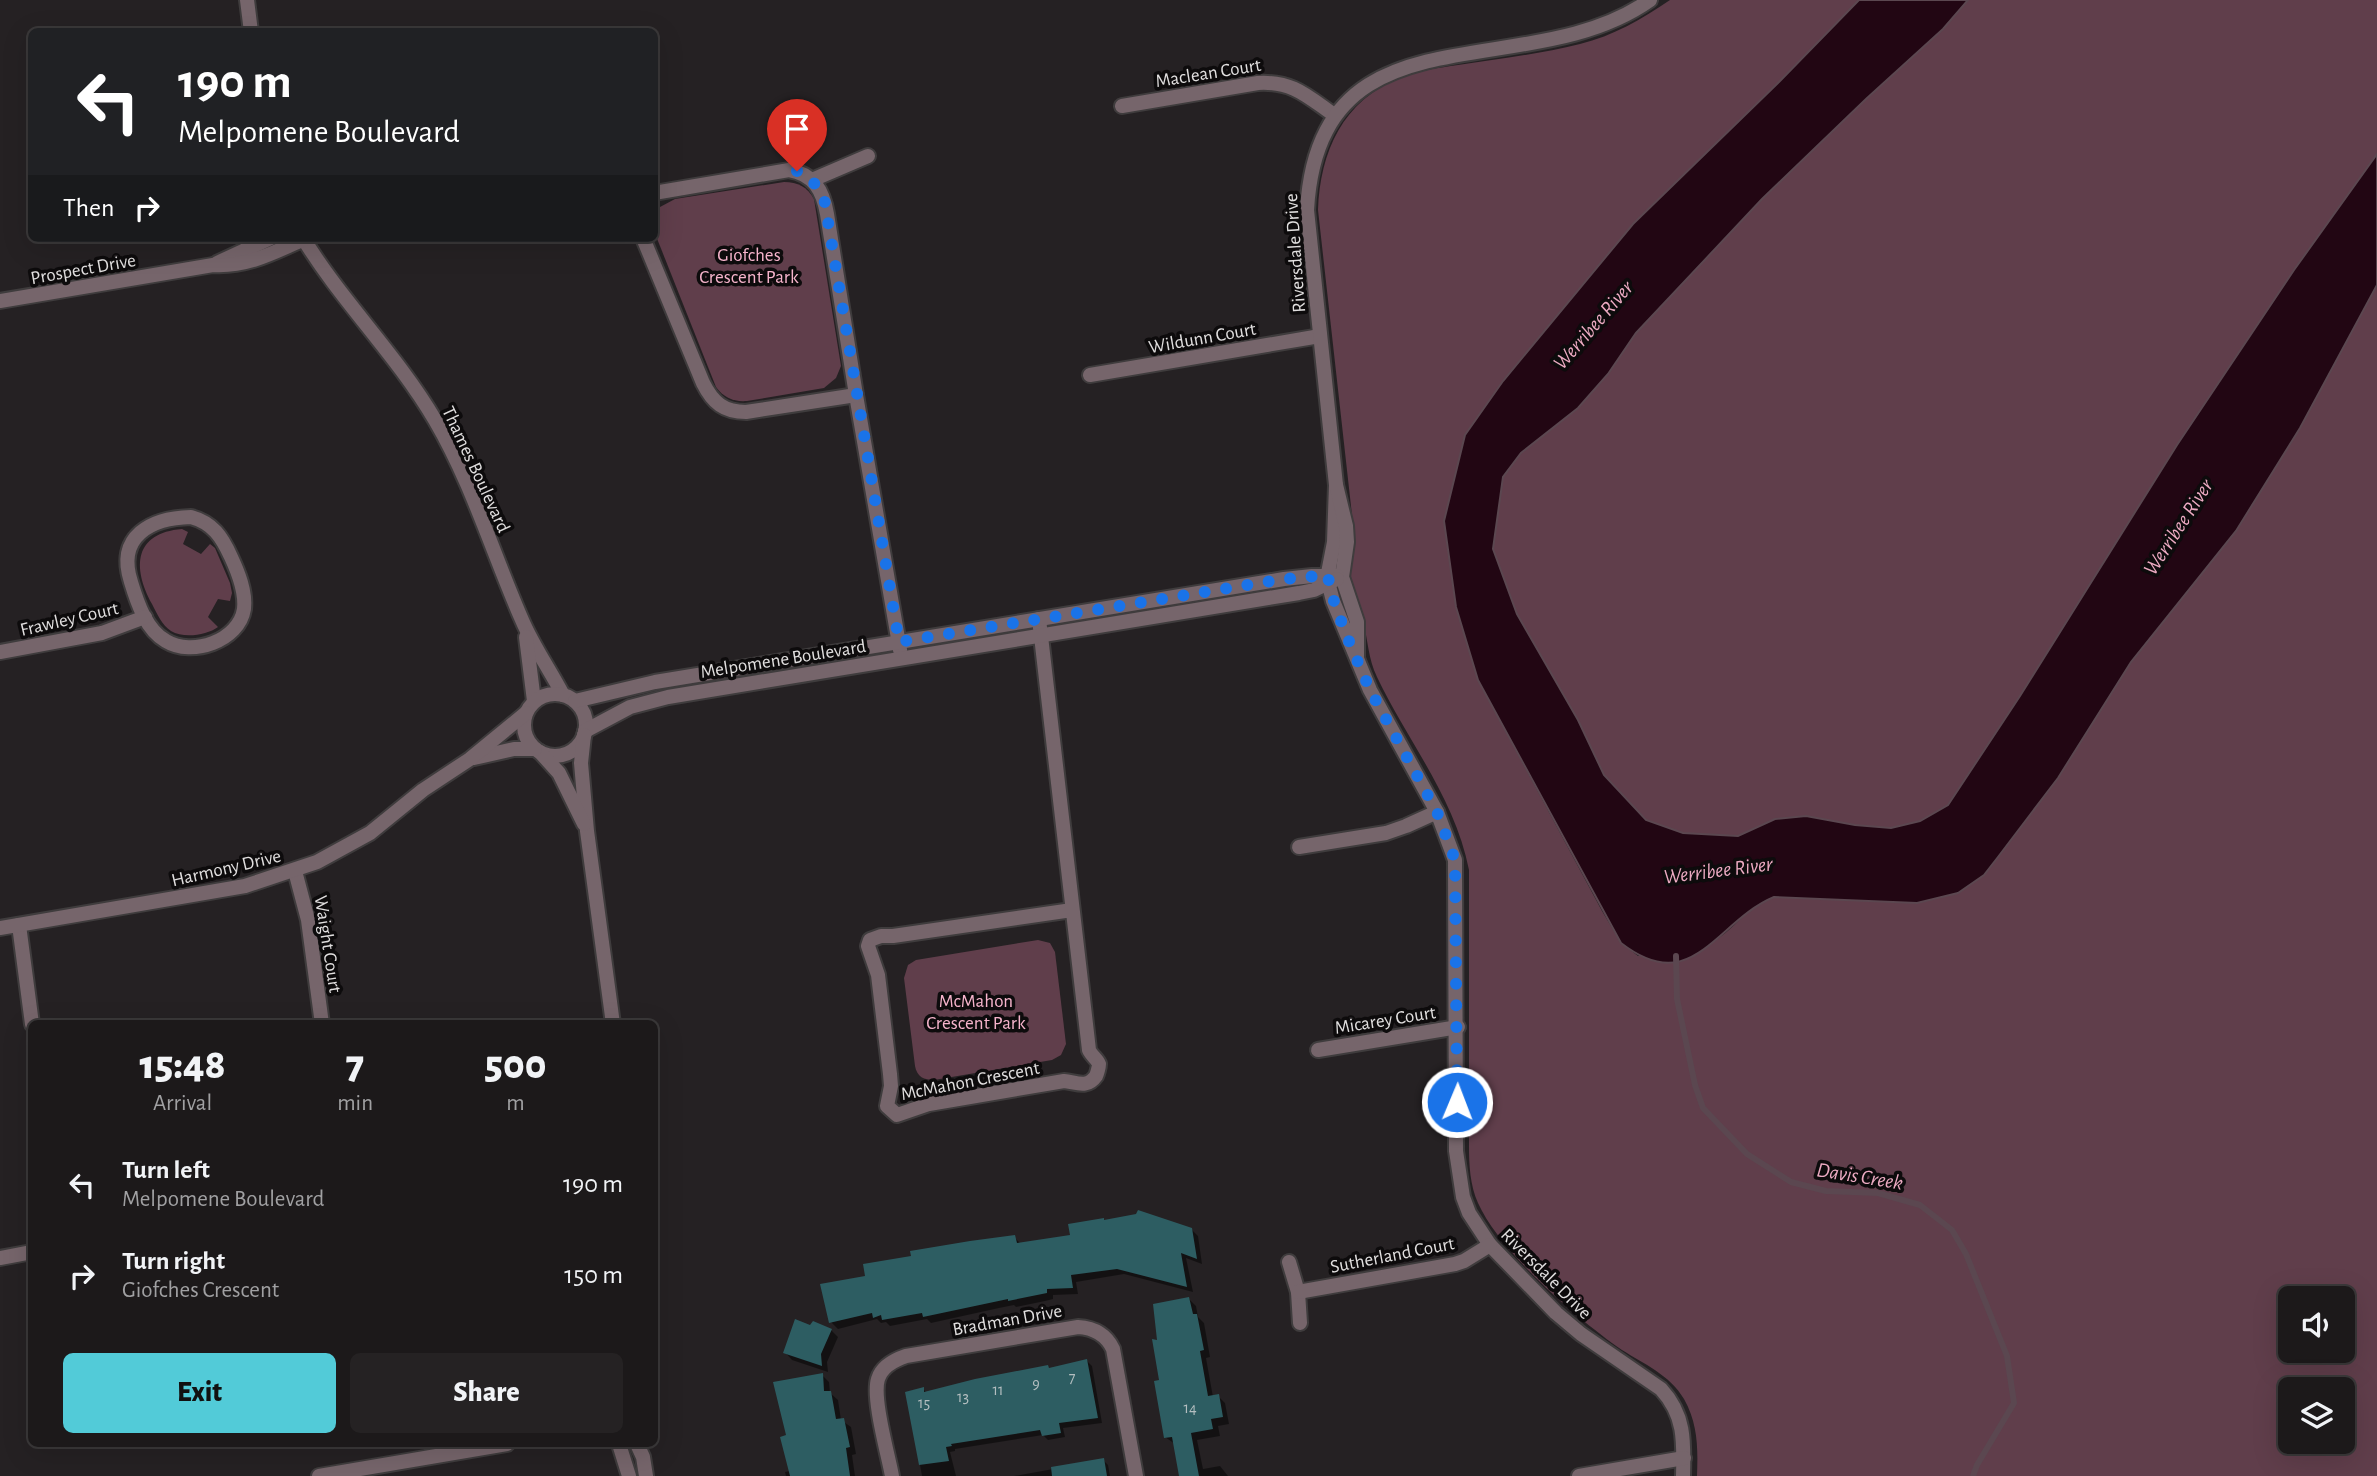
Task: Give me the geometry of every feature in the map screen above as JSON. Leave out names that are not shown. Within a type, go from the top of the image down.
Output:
[{"type":"street","points":[[247,0],[250,28]]},
{"type":"street","name":"Riversdale Drive","points":[[1650,0],[1615,20],[1574,34],[1423,60],[1377,76],[1334,114],[1319,143],[1309,180],[1307,210],[1336,485],[1346,526],[1347,542],[1333,578],[1357,622],[1357,658],[1370,690],[1437,812],[1457,871],[1458,1176],[1469,1213],[1490,1245],[1556,1313],[1581,1334],[1661,1389],[1668,1397],[1680,1418],[1683,1476]]},
{"type":"street","name":"Maclean Court","points":[[1122,106],[1277,82],[1296,88],[1334,114]]},
{"type":"street","points":[[812,180],[868,156]]},
{"type":"street","points":[[658,192],[789,170],[797,171],[812,180],[824,198],[902,658]]},
{"type":"street","name":"Prospect Drive","points":[[213,265],[262,242]]},
{"type":"street","name":"Prospect Drive","points":[[0,301],[213,265],[238,265],[295,242]]},
{"type":"street","name":"Thames Boulevard","points":[[307,242],[332,282],[414,386],[435,420],[464,479],[523,624],[569,698]]},
{"type":"street","points":[[645,242],[703,383],[716,404],[725,410],[746,412],[856,395]]},
{"type":"street","name":"Wildunn Court","points":[[1090,375],[1320,336]]},
{"type":"street","name":"Frawley Court","points":[[191,517],[203,521],[223,539],[236,570],[244,600],[241,619],[225,637],[189,647],[165,641],[145,617],[129,575],[128,552],[132,542],[150,525],[163,520],[191,517]]},
{"type":"street","name":"Melpomene Boulevard","points":[[569,698],[1284,579],[1333,578]]},
{"type":"street","name":"Melpomene Boulevard","points":[[585,733],[630,707],[658,699],[1299,593],[1333,578]]},
{"type":"street","name":"Frawley Court","points":[[0,652],[102,633],[145,617]]},
{"type":"street","name":"McMahon Crescent","points":[[1039,619],[1088,1051],[1098,1062],[1095,1077],[1088,1083],[1078,1085],[1064,1081],[929,1104],[897,1115],[891,1112],[887,1106],[891,1086],[878,975],[868,946],[870,940],[881,936],[1072,910]]},
{"type":"street","name":"Thames Boulevard","points":[[523,624],[530,707]]},
{"type":"street","points":[[587,831],[559,773],[524,733],[530,707],[543,696],[569,698],[584,714],[585,733],[581,763],[587,831],[613,1020]]},
{"type":"street","name":"Harmony Drive","points":[[0,928],[245,886],[295,871],[370,833],[423,790],[470,759],[530,707]]},
{"type":"street","points":[[537,751],[548,756],[566,754],[580,743],[585,733]]},
{"type":"street","name":"Harmony Drive","points":[[470,759],[514,749],[537,751]]},
{"type":"street","points":[[1299,847],[1386,833],[1437,812]]},
{"type":"street","name":"Waight Court","points":[[295,871],[308,920],[321,1020]]},
{"type":"street","points":[[19,925],[31,1020]]},
{"type":"street","name":"Micarey Court","points":[[1318,1050],[1458,1027]]},
{"type":"street","name":"Sutherland Court","points":[[1298,1292],[1455,1264],[1490,1245]]},
{"type":"street","points":[[0,1258],[28,1253]]},
{"type":"street","points":[[1289,1262],[1298,1292],[1300,1323]]},
{"type":"street","name":"Bradman Drive","points":[[892,1476],[876,1392],[879,1377],[890,1363],[913,1355],[1078,1326],[1101,1333],[1114,1349],[1136,1476]]},
{"type":"street","points":[[319,1476],[382,1471],[493,1447]]},
{"type":"street","points":[[620,1447],[629,1476]]},
{"type":"street","points":[[639,1447],[646,1476]]},
{"type":"street","points":[[1579,1476],[1684,1458]]},
{"type":"green space","points":[[1670,0],[1859,0],[1633,224],[1465,435],[1444,521],[1456,607],[1478,680],[1602,911],[1621,943],[1638,956],[1707,945],[1722,936],[1748,912],[1774,897],[1917,903],[1958,893],[1998,857],[2058,778],[2131,662],[2236,531],[2300,428],[2377,285],[2377,1476],[1697,1476],[1695,1427],[1689,1408],[1672,1383],[1604,1337],[1562,1303],[1503,1242],[1478,1203],[1472,1182],[1469,1153],[1469,870],[1462,844],[1442,794],[1374,670],[1363,621],[1350,586],[1354,533],[1318,210],[1320,189],[1324,168],[1338,130],[1363,100],[1380,88],[1421,71],[1565,48],[1592,41],[1627,26]]},
{"type":"green space","points":[[1968,0],[2377,0],[2377,154],[2294,270],[1948,805],[1920,821],[1891,828],[1775,819],[1738,836],[1683,833],[1646,820],[1604,775],[1578,720],[1517,614],[1493,549],[1503,477],[1521,453],[1578,408],[1608,374],[1636,333],[1762,199],[1943,29]]},
{"type":"green space","name":"Giofches Crescent Park","points":[[784,182],[802,186],[808,191],[814,199],[841,366],[836,378],[824,388],[747,401],[734,400],[722,394],[716,387],[658,241],[658,211],[660,207],[675,199]]},
{"type":"green space","points":[[182,529],[188,532],[183,544],[201,554],[210,544],[215,548],[232,593],[230,601],[218,599],[208,617],[218,627],[195,635],[182,635],[165,626],[146,590],[140,565],[146,545],[154,537]]},
{"type":"green space","name":"McMahon Crescent Park","points":[[1038,940],[1050,943],[1055,952],[1066,1044],[1061,1055],[1052,1060],[934,1080],[919,1075],[915,1066],[904,978],[908,965],[916,960]]},
{"type":"water","name":"Werribee River","points":[[1859,0],[1968,0],[1943,29],[1762,199],[1636,333],[1608,374],[1578,408],[1521,453],[1503,477],[1493,549],[1517,614],[1578,720],[1604,775],[1646,820],[1683,833],[1738,836],[1775,819],[1806,816],[1891,828],[1920,821],[1948,805],[2020,696],[2177,445],[2294,270],[2377,154],[2377,285],[2300,428],[2236,531],[2131,662],[2058,778],[1984,875],[1958,893],[1917,903],[1774,897],[1754,908],[1703,950],[1686,959],[1667,963],[1646,958],[1621,943],[1478,680],[1456,607],[1444,521],[1465,435],[1503,381],[1633,224]]},
{"type":"building","points":[[1138,1210],[1192,1228],[1197,1259],[1181,1253],[1187,1287],[1117,1269],[1071,1275],[1073,1288],[1047,1289],[1047,1293],[923,1317],[922,1313],[882,1320],[881,1315],[873,1318],[872,1313],[829,1323],[820,1284],[865,1276],[863,1264],[911,1256],[910,1251],[970,1241],[1015,1235],[1017,1243],[1070,1235],[1068,1224],[1136,1214]]},
{"type":"building","points":[[1189,1297],[1193,1314],[1197,1314],[1204,1350],[1200,1351],[1208,1396],[1219,1394],[1223,1417],[1211,1419],[1213,1429],[1191,1433],[1199,1476],[1179,1476],[1172,1437],[1164,1438],[1154,1381],[1159,1380],[1152,1339],[1157,1340],[1153,1304]]},
{"type":"building","points":[[795,1319],[810,1325],[813,1321],[832,1329],[821,1354],[822,1366],[783,1353]]},
{"type":"building","points":[[1087,1359],[1098,1418],[1059,1423],[1061,1433],[1042,1436],[1040,1430],[951,1444],[952,1446],[946,1447],[949,1461],[919,1465],[905,1392],[924,1387],[924,1392],[975,1379],[1048,1365],[1049,1368]]},
{"type":"building","points":[[823,1373],[824,1391],[831,1391],[836,1419],[844,1418],[850,1447],[846,1448],[850,1476],[790,1476],[780,1437],[786,1435],[773,1382]]},
{"type":"building","points":[[1104,1458],[1107,1476],[1052,1476],[1051,1467]]},
{"type":"waterway","name":"Davis Creek","points":[[1676,956],[1677,999],[1695,1085],[1703,1108],[1747,1154],[1791,1182],[1826,1191],[1878,1193],[1920,1205],[1952,1230],[1966,1254],[2007,1356],[2014,1403],[1973,1476]]},
{"type":"route","points":[[797,171],[819,187],[824,198],[899,642],[1284,579],[1328,575],[1330,590],[1345,632],[1370,690],[1437,812],[1455,860],[1457,1102]]}]
